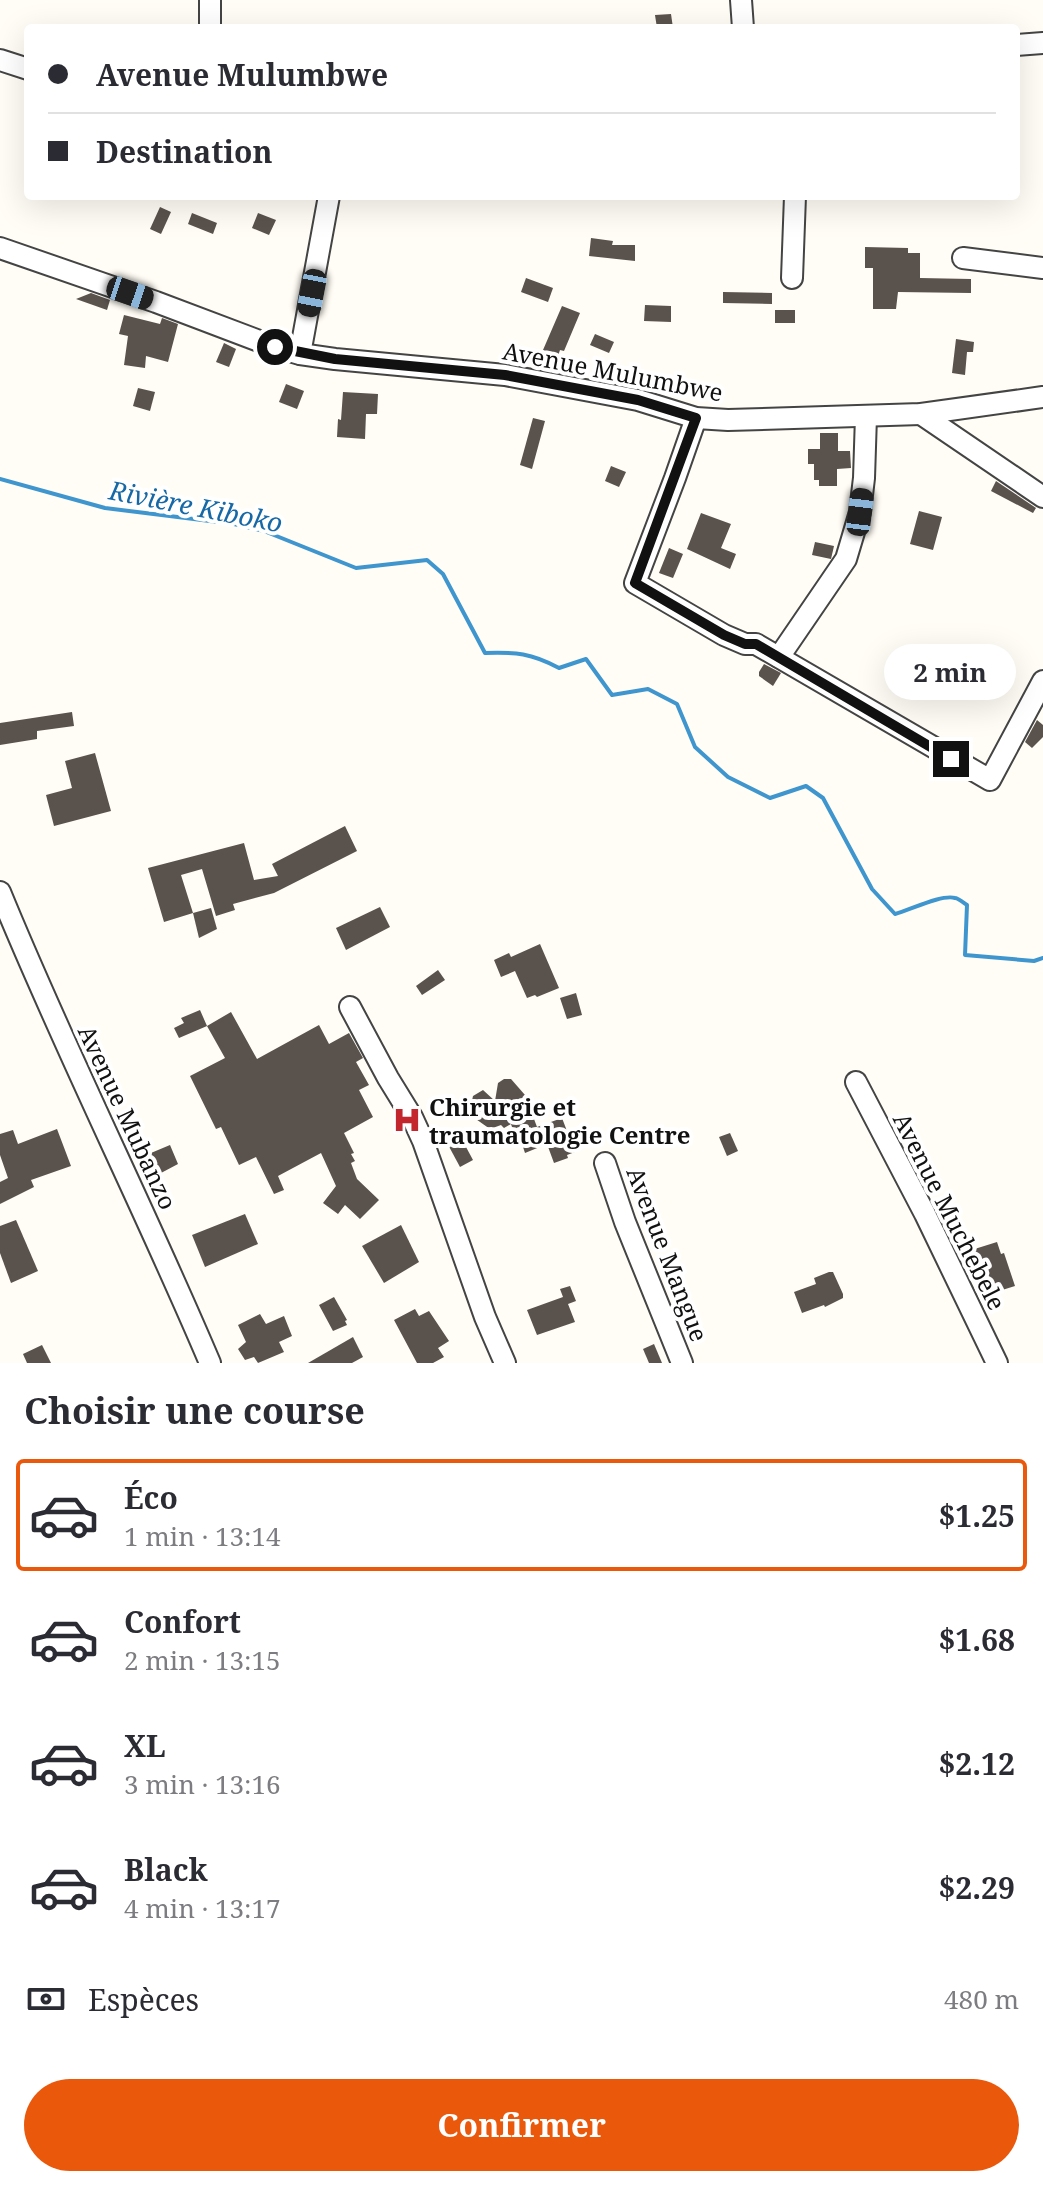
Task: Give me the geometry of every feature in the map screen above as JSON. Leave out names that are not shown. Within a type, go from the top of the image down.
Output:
[{"type":"street","points":[[210,0],[210,24]]},
{"type":"street","points":[[741,0],[743,24]]},
{"type":"street","points":[[1020,45],[1043,43]]},
{"type":"street","points":[[0,60],[24,68]]},
{"type":"street","points":[[300,354],[328,200]]},
{"type":"street","points":[[792,278],[795,200]]},
{"type":"street","name":"Avenue Mulumbwe","points":[[0,248],[300,354],[505,375],[638,400],[696,418],[728,420],[921,414],[1043,397]]},
{"type":"street","points":[[963,258],[1043,268]]},
{"type":"street","points":[[921,414],[1043,497]]},
{"type":"street","points":[[779,657],[846,559],[860,512],[866,416]]},
{"type":"street","points":[[696,418],[635,583],[724,635],[745,644],[756,644],[990,780],[1043,681]]},
{"type":"street","name":"Avenue Mubanzo","points":[[0,892],[32,971],[210,1363]]},
{"type":"street","points":[[350,1007],[417,1129],[485,1317],[505,1363]]},
{"type":"street","name":"Avenue Muchebele","points":[[856,1082],[925,1214],[997,1363]]},
{"type":"street","name":"Avenue Mangue","points":[[605,1163],[625,1222],[682,1363]]},
{"type":"building","points":[[671,14],[672,24],[656,24],[655,15]]},
{"type":"building","points":[[160,207],[171,212],[161,234],[150,229]]},
{"type":"building","points":[[192,213],[217,223],[213,234],[188,224]]},
{"type":"building","points":[[258,213],[276,220],[269,235],[252,228]]},
{"type":"building","points":[[591,238],[613,241],[612,245],[635,245],[635,261],[589,256]]},
{"type":"building","points":[[865,247],[908,248],[908,253],[920,253],[920,278],[971,279],[971,293],[898,292],[896,309],[873,309],[873,268],[865,268]]},
{"type":"building","points":[[526,278],[553,288],[548,302],[521,292]]},
{"type":"building","points":[[723,292],[772,293],[772,304],[723,303]]},
{"type":"building","points":[[91,293],[110,300],[107,310],[76,299]]},
{"type":"building","points":[[645,305],[671,306],[671,322],[644,321]]},
{"type":"building","points":[[562,306],[580,313],[564,351],[560,350],[558,356],[543,350]]},
{"type":"building","points":[[775,310],[795,310],[795,323],[775,323]]},
{"type":"building","points":[[124,315],[160,324],[162,318],[178,324],[168,362],[146,356],[145,368],[124,365],[128,336],[119,334]]},
{"type":"building","points":[[595,334],[614,342],[609,353],[590,345]]},
{"type":"building","points":[[956,339],[974,342],[973,352],[967,352],[965,375],[952,373]]},
{"type":"building","points":[[224,343],[236,349],[229,367],[216,362]]},
{"type":"building","points":[[286,384],[304,391],[297,409],[279,402]]},
{"type":"building","points":[[138,388],[155,392],[150,411],[133,406]]},
{"type":"building","points":[[343,392],[378,394],[377,414],[366,414],[365,439],[337,437]]},
{"type":"building","points":[[533,418],[545,421],[532,469],[520,465]]},
{"type":"building","points":[[820,433],[838,433],[838,451],[850,451],[851,468],[837,469],[837,486],[819,486],[819,480],[814,480],[814,464],[808,464],[808,449],[820,449]]},
{"type":"building","points":[[611,466],[626,472],[619,487],[605,481]]},
{"type":"building","points":[[996,481],[1036,508],[1033,513],[991,491]]},
{"type":"building","points":[[919,511],[942,517],[933,550],[910,544]]},
{"type":"building","points":[[701,513],[731,524],[721,548],[736,554],[730,569],[687,549]]},
{"type":"building","points":[[815,542],[834,546],[831,559],[812,555]]},
{"type":"building","points":[[669,548],[683,554],[673,578],[659,573]]},
{"type":"building","points":[[764,664],[781,673],[773,686],[759,676]]},
{"type":"building","points":[[72,712],[74,726],[37,731],[37,739],[0,745],[0,723]]},
{"type":"building","points":[[1037,720],[1043,725],[1043,737],[1032,748],[1025,742]]},
{"type":"building","points":[[95,753],[111,811],[54,826],[46,795],[72,788],[65,761]]},
{"type":"building","points":[[345,826],[357,851],[274,893],[233,904],[235,910],[216,916],[202,869],[181,875],[193,913],[164,922],[148,868],[244,843],[254,880],[278,876],[272,864]]},
{"type":"building","points":[[380,907],[390,927],[346,950],[336,928]]},
{"type":"building","points":[[211,908],[217,929],[199,938],[193,913]]},
{"type":"building","points":[[540,944],[559,988],[527,998],[515,971],[501,977],[494,960],[509,953],[511,957]]},
{"type":"building","points":[[438,970],[445,980],[422,995],[416,986]]},
{"type":"building","points":[[576,993],[582,1015],[567,1019],[560,998]]},
{"type":"building","points":[[200,1010],[207,1026],[179,1038],[174,1028],[184,1023],[181,1018]]},
{"type":"building","points":[[231,1012],[257,1059],[319,1025],[329,1044],[349,1033],[363,1058],[356,1062],[369,1085],[359,1090],[373,1117],[344,1133],[354,1153],[351,1154],[355,1161],[351,1163],[357,1179],[379,1200],[360,1219],[345,1205],[338,1214],[323,1203],[336,1186],[321,1153],[278,1176],[284,1190],[274,1194],[256,1157],[239,1165],[221,1127],[216,1129],[190,1076],[225,1058],[207,1026]]},
{"type":"building","points":[[511,1079],[525,1095],[537,1127],[562,1118],[575,1152],[554,1163],[547,1144],[525,1153],[521,1141],[517,1142],[511,1124],[490,1129],[473,1117],[477,1114],[470,1110],[473,1096],[483,1090],[495,1101],[498,1083]]},
{"type":"building","points":[[57,1129],[71,1166],[31,1180],[34,1187],[0,1204],[0,1182],[8,1178],[0,1155],[0,1134],[13,1130],[18,1144]]},
{"type":"building","points":[[730,1133],[738,1151],[727,1156],[719,1137]]},
{"type":"building","points":[[459,1134],[473,1160],[460,1167],[446,1141]]},
{"type":"building","points":[[170,1145],[178,1164],[161,1173],[161,1187],[153,1186],[139,1158]]},
{"type":"building","points":[[245,1214],[258,1244],[205,1267],[192,1235]]},
{"type":"building","points":[[16,1220],[38,1271],[11,1283],[0,1253],[0,1226]]},
{"type":"building","points":[[401,1225],[419,1262],[384,1283],[362,1246]]},
{"type":"building","points":[[997,1242],[1015,1286],[983,1296],[965,1252]]},
{"type":"building","points":[[833,1272],[843,1298],[802,1313],[794,1292],[816,1284],[814,1278]]},
{"type":"building","points":[[570,1286],[576,1301],[568,1304],[575,1322],[537,1335],[527,1310],[563,1297],[560,1289]]},
{"type":"building","points":[[334,1297],[347,1325],[333,1331],[319,1305]]},
{"type":"building","points":[[415,1309],[419,1316],[429,1311],[449,1341],[438,1348],[444,1357],[433,1363],[417,1363],[394,1320]]},
{"type":"building","points":[[260,1314],[266,1324],[284,1316],[292,1336],[279,1342],[284,1352],[258,1363],[254,1357],[245,1360],[238,1349],[246,1342],[238,1325]]},
{"type":"building","points":[[353,1337],[363,1357],[352,1363],[308,1363]]},
{"type":"building","points":[[654,1344],[662,1363],[649,1363],[643,1349]]},
{"type":"building","points":[[42,1345],[51,1363],[27,1363],[23,1354]]},
{"type":"waterway","name":"Rivière Kiboko","points":[[0,479],[105,508],[234,524],[264,531],[356,568],[427,560],[443,574],[485,653],[523,654],[559,668],[586,659],[612,695],[648,689],[677,704],[695,747],[728,777],[770,798],[806,786],[823,798],[872,889],[895,914],[934,900],[956,898],[967,905],[965,955],[1034,961],[1043,958]]},
{"type":"place","name":"Chirurgie et traumatologie Centre","points":[[407,1120]]},
{"type":"route","points":[[275,347],[335,359],[505,375],[638,400],[696,418],[635,583],[724,635],[745,644],[756,644],[951,759]]}]
